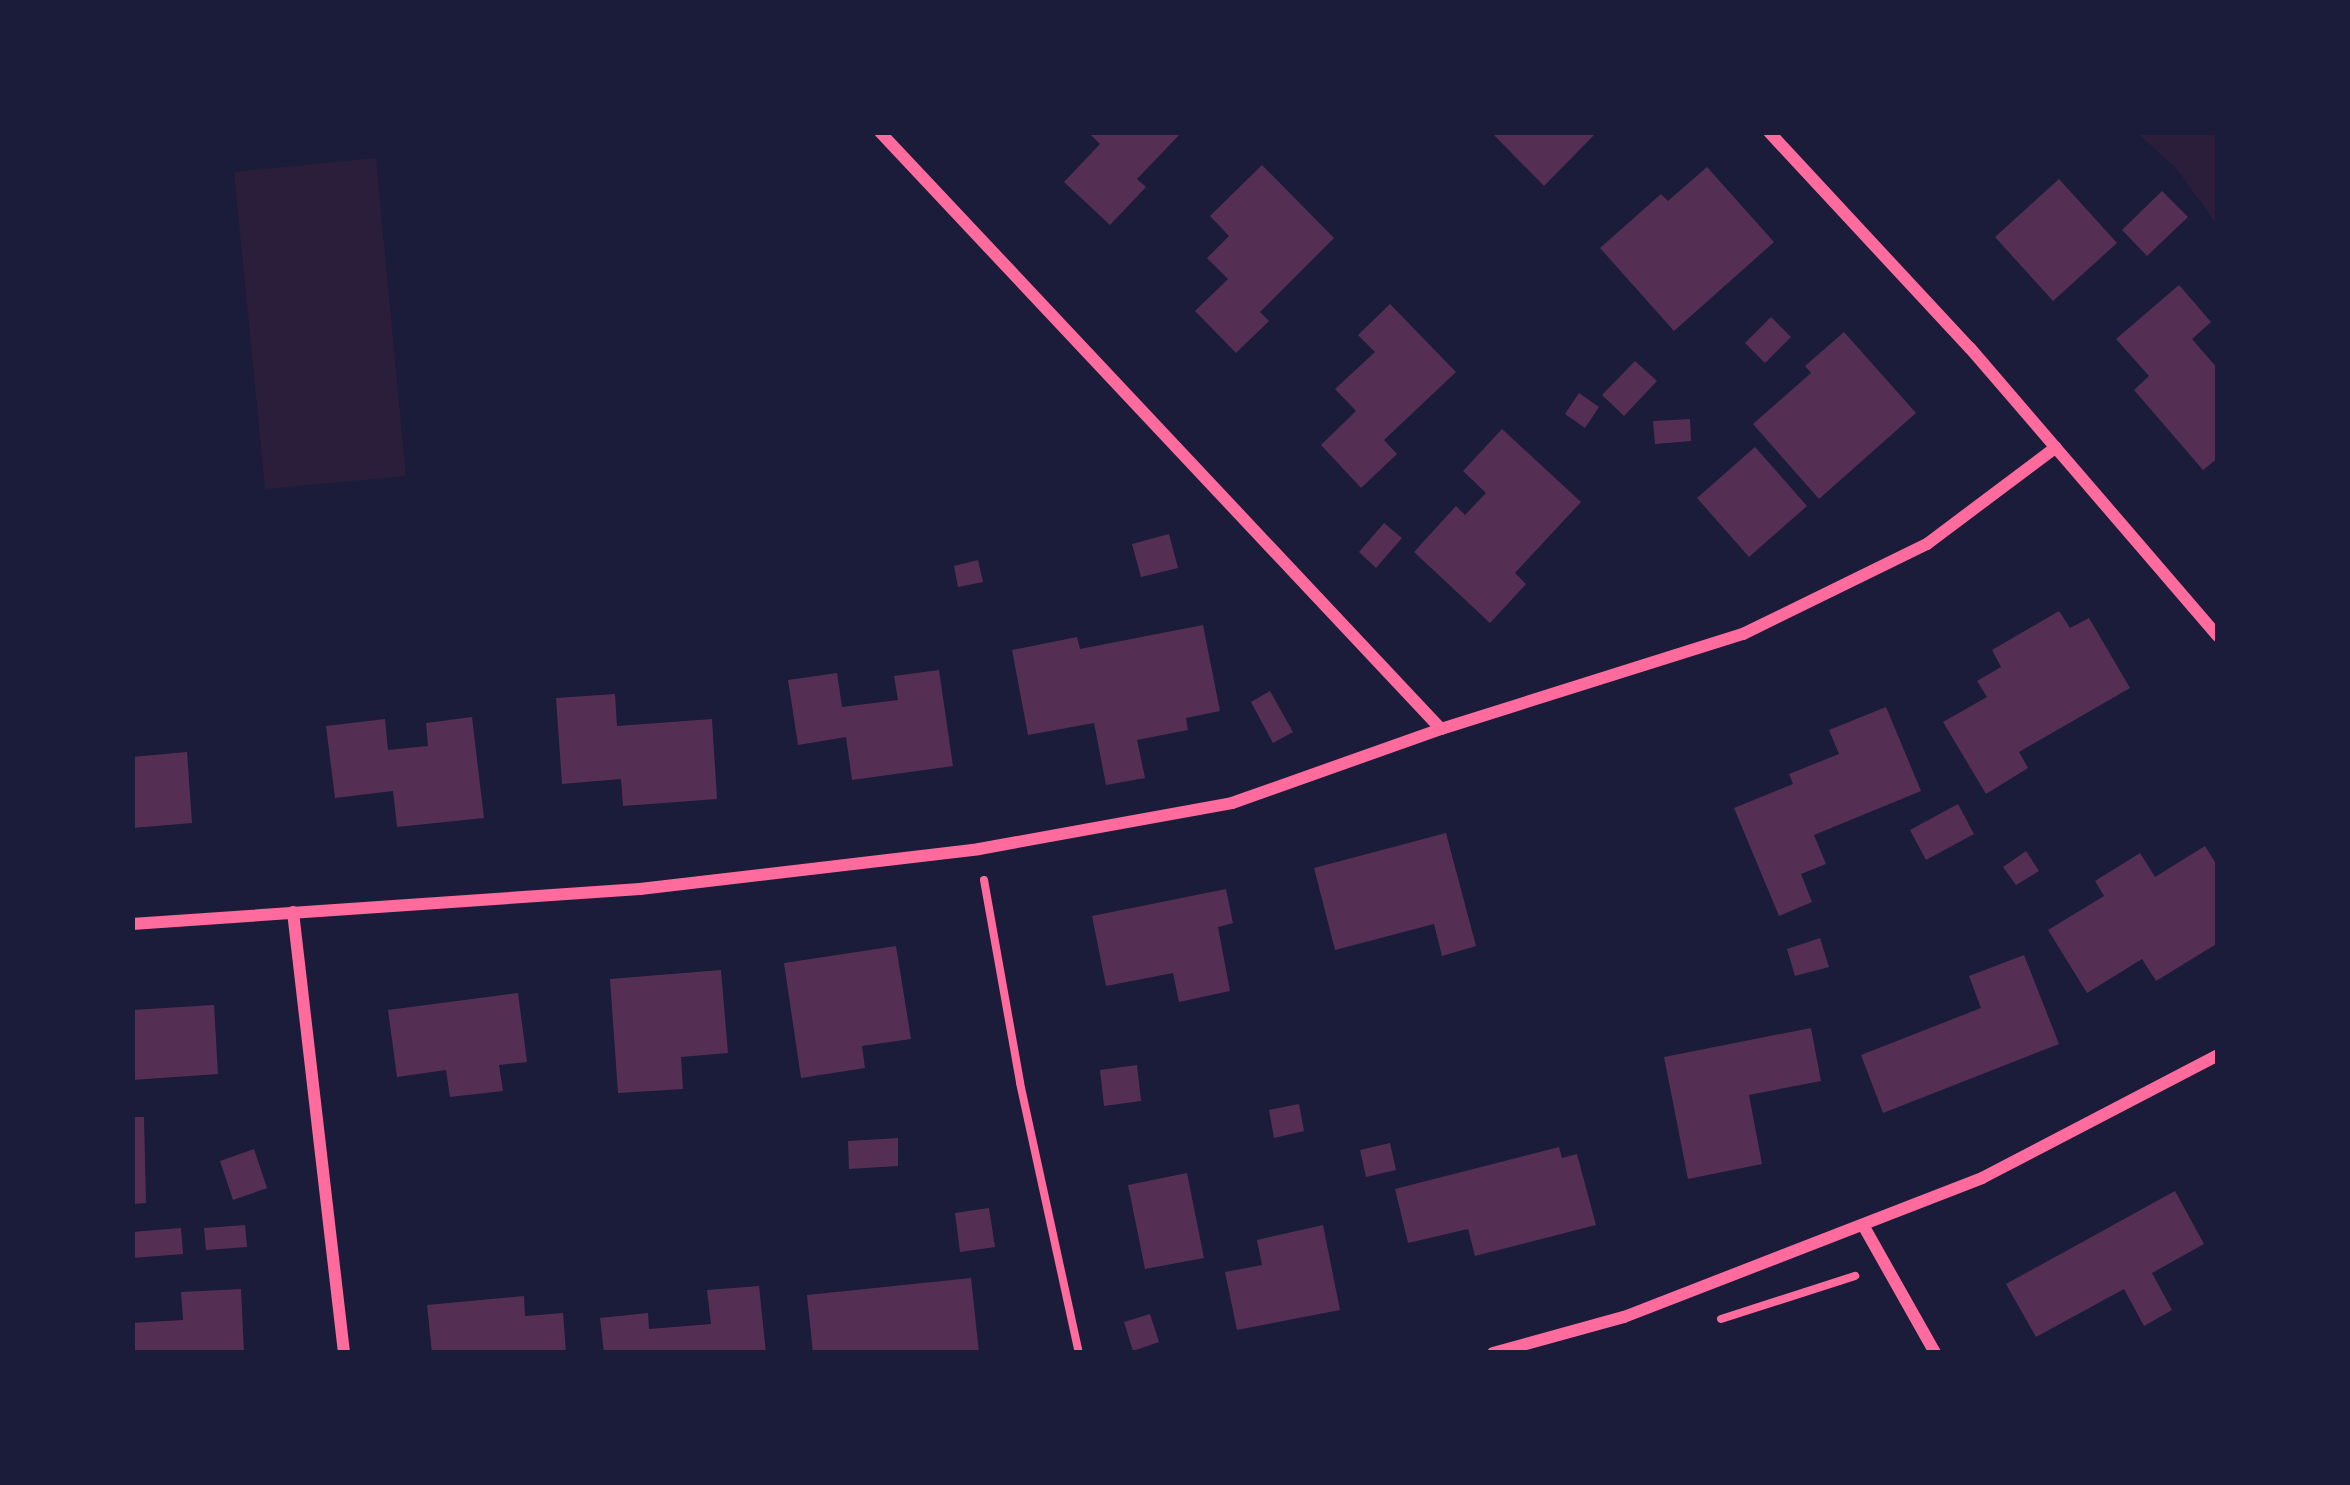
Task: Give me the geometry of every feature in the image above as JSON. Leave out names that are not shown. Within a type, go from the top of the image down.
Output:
[{"type":"street","points":[[880,132],[1441,729]]},
{"type":"street","points":[[1769,132],[2056,447],[2218,636]]},
{"type":"street","points":[[132,924],[640,889],[979,849],[1232,803],[1441,729],[1743,634],[1927,544],[2056,447]]},
{"type":"street","points":[[293,912],[344,1353]]},
{"type":"street","points":[[1493,1353],[1624,1317],[1982,1178],[2218,1055]]},
{"type":"street","points":[[1863,1225],[1935,1353]]},
{"type":"path","points":[[979,849],[1020,1083],[1079,1353]]},
{"type":"path","points":[[1706,1324],[1886,1266]]},
{"type":"shaded area","points":[[2136,132],[2218,132],[2218,226],[2176,168]]},
{"type":"shaded area","points":[[376,158],[406,476],[265,489],[234,172]]},
{"type":"building","points":[[1088,132],[1182,132],[1137,179],[1146,187],[1110,225],[1064,182],[1100,144]]},
{"type":"building","points":[[1491,132],[1597,132],[1544,186]]},
{"type":"building","points":[[1262,165],[1334,238],[1260,312],[1269,321],[1236,353],[1195,311],[1228,279],[1207,258],[1229,236],[1210,216]]},
{"type":"building","points":[[1707,167],[1774,242],[1674,331],[1600,248],[1661,194],[1668,201]]},
{"type":"building","points":[[2059,179],[2117,243],[2053,301],[1995,237]]},
{"type":"building","points":[[2162,191],[2188,217],[2147,256],[2122,230]]},
{"type":"building","points":[[2179,285],[2211,322],[2192,339],[2218,369],[2218,458],[2203,470],[2134,390],[2149,376],[2116,339]]},
{"type":"building","points":[[1390,304],[1456,372],[1384,440],[1397,454],[1361,488],[1321,445],[1356,411],[1335,389],[1375,352],[1358,335]]},
{"type":"building","points":[[1771,317],[1791,337],[1765,363],[1745,343]]},
{"type":"building","points":[[1844,332],[1916,413],[1819,499],[1753,424],[1811,373],[1805,366]]},
{"type":"building","points":[[1635,361],[1657,381],[1624,416],[1602,395]]},
{"type":"building","points":[[1579,393],[1599,407],[1585,428],[1565,414]]},
{"type":"building","points":[[1690,419],[1691,441],[1655,444],[1653,421]]},
{"type":"building","points":[[1502,429],[1581,502],[1515,573],[1526,584],[1490,623],[1414,552],[1456,506],[1465,515],[1486,493],[1463,471]]},
{"type":"building","points":[[1755,447],[1807,506],[1749,557],[1697,498]]},
{"type":"building","points":[[1384,523],[1402,538],[1376,568],[1359,552]]},
{"type":"building","points":[[1169,534],[1178,568],[1141,577],[1132,544]]},
{"type":"building","points":[[978,560],[983,582],[958,587],[954,566]]},
{"type":"building","points":[[2059,611],[2070,628],[2089,618],[2130,688],[2019,752],[2028,768],[1986,794],[1943,722],[1987,697],[1977,681],[2001,667],[1992,650]]},
{"type":"building","points":[[1203,625],[1220,711],[1186,718],[1188,730],[1137,740],[1145,778],[1106,785],[1094,723],[1028,735],[1012,650],[1077,637],[1080,649]]},
{"type":"building","points":[[939,670],[953,766],[852,780],[846,737],[798,745],[788,680],[837,673],[842,707],[898,700],[894,676]]},
{"type":"building","points":[[1270,691],[1293,732],[1273,743],[1251,702]]},
{"type":"building","points":[[615,694],[617,726],[712,719],[717,799],[623,806],[621,779],[562,784],[556,698]]},
{"type":"building","points":[[1886,707],[1921,791],[1814,835],[1826,864],[1801,874],[1812,902],[1779,916],[1734,808],[1793,784],[1789,774],[1839,754],[1829,730]]},
{"type":"building","points":[[472,717],[484,818],[397,827],[393,791],[335,798],[326,726],[385,719],[388,750],[428,746],[426,723]]},
{"type":"building","points":[[187,752],[192,823],[132,828],[132,757]]},
{"type":"building","points":[[1958,804],[1974,834],[1926,860],[1910,830]]},
{"type":"building","points":[[1446,833],[1476,946],[1442,956],[1434,924],[1335,950],[1314,868]]},
{"type":"building","points":[[2205,846],[2218,867],[2218,943],[2156,981],[2142,959],[2087,993],[2048,930],[2104,896],[2095,881],[2140,853],[2155,877]]},
{"type":"building","points":[[2026,851],[2039,871],[2016,885],[2003,867]]},
{"type":"building","points":[[1226,889],[1233,923],[1218,927],[1230,991],[1179,1002],[1173,973],[1106,986],[1092,916]]},
{"type":"building","points":[[1820,938],[1829,967],[1795,976],[1787,949]]},
{"type":"building","points":[[896,946],[911,1039],[862,1046],[865,1068],[801,1078],[784,963]]},
{"type":"building","points":[[2024,955],[2059,1044],[1883,1113],[1861,1055],[1981,1008],[1969,976]]},
{"type":"building","points":[[721,970],[728,1053],[681,1057],[683,1089],[618,1093],[610,979]]},
{"type":"building","points":[[518,993],[527,1062],[499,1065],[503,1091],[450,1097],[446,1070],[397,1077],[388,1010]]},
{"type":"building","points":[[214,1005],[218,1074],[132,1080],[132,1010]]},
{"type":"building","points":[[1811,1028],[1821,1081],[1749,1095],[1762,1164],[1688,1179],[1664,1057]]},
{"type":"building","points":[[1137,1065],[1141,1101],[1104,1106],[1100,1070]]},
{"type":"building","points":[[1299,1104],[1304,1131],[1274,1138],[1269,1110]]},
{"type":"building","points":[[132,1117],[144,1117],[146,1203],[132,1204]]},
{"type":"building","points":[[898,1138],[898,1166],[849,1169],[848,1141]]},
{"type":"building","points":[[1390,1143],[1396,1170],[1366,1177],[1360,1150]]},
{"type":"building","points":[[1559,1147],[1562,1158],[1577,1154],[1596,1225],[1475,1256],[1468,1229],[1408,1243],[1395,1189]]},
{"type":"building","points":[[254,1149],[267,1188],[233,1200],[220,1161]]},
{"type":"building","points":[[1187,1173],[1204,1258],[1145,1269],[1128,1185]]},
{"type":"building","points":[[2175,1191],[2204,1244],[2152,1273],[2172,1310],[2144,1326],[2124,1289],[2036,1337],[2006,1284]]},
{"type":"building","points":[[989,1208],[995,1247],[960,1252],[955,1213]]},
{"type":"building","points":[[245,1225],[247,1247],[206,1250],[204,1228]]},
{"type":"building","points":[[1323,1225],[1340,1310],[1237,1330],[1225,1272],[1262,1265],[1257,1240]]},
{"type":"building","points":[[181,1228],[183,1254],[132,1258],[132,1232]]},
{"type":"building","points":[[971,1278],[979,1353],[813,1353],[807,1295]]},
{"type":"building","points":[[759,1286],[766,1353],[604,1353],[600,1318],[648,1313],[649,1329],[711,1324],[707,1290]]},
{"type":"building","points":[[241,1289],[244,1353],[134,1353],[132,1323],[183,1320],[181,1292]]},
{"type":"building","points":[[524,1296],[525,1316],[563,1313],[566,1353],[432,1353],[427,1305]]},
{"type":"building","points":[[1150,1314],[1159,1342],[1133,1351],[1124,1322]]}]
